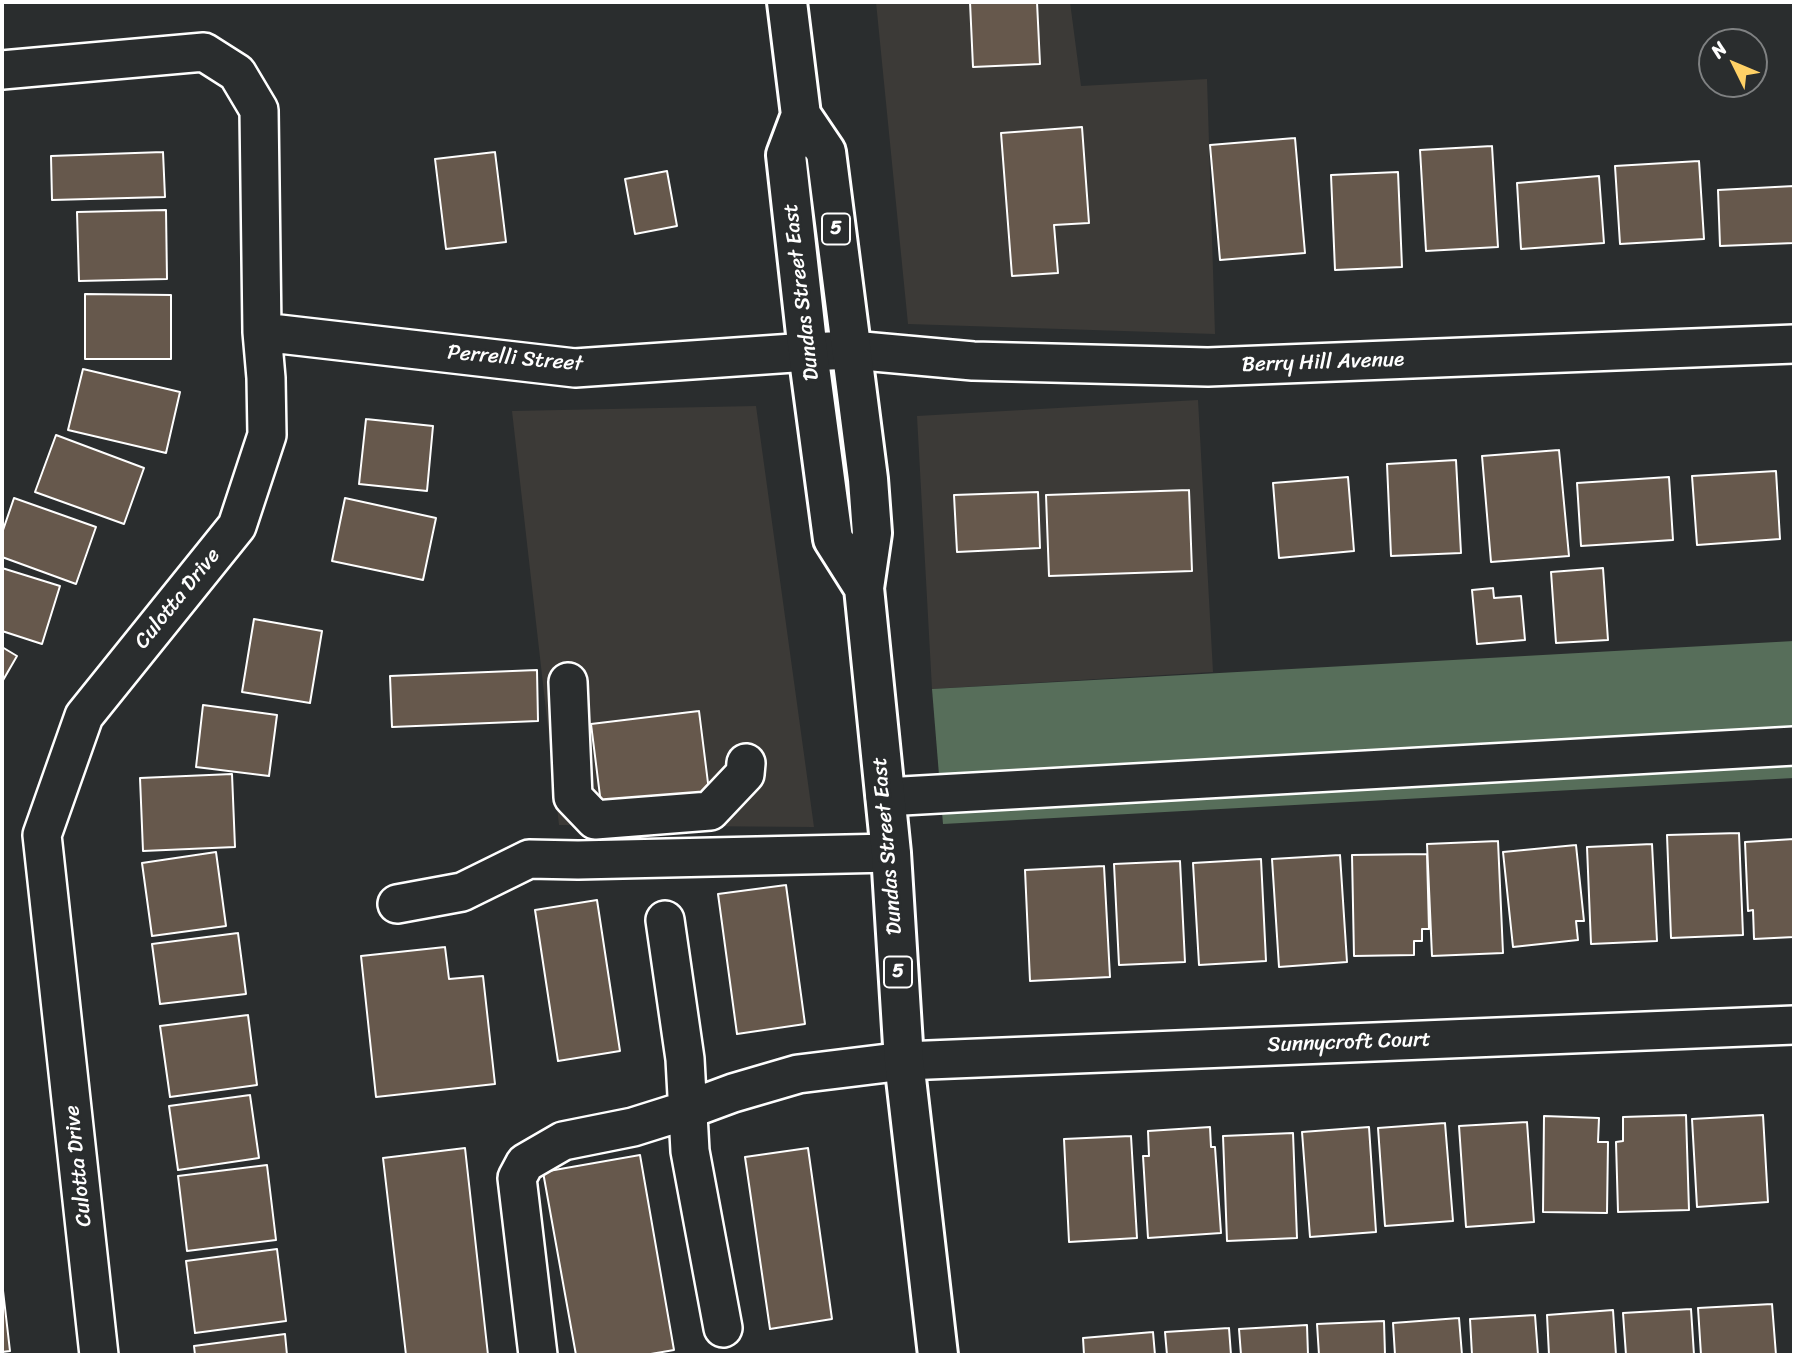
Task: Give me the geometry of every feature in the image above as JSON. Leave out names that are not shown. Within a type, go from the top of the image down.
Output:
[{"type":"main road","name":"Dundas Street East","points":[[787,2],[801,115],[826,152],[852,350],[872,533],[864,588],[891,853],[904,1060],[938,1355]]},
{"type":"main road","name":"Dundas Street East","points":[[801,115],[786,155],[808,352],[833,538],[864,588]]},
{"type":"street","name":"Culotta Drive","points":[[2,70],[204,52],[237,73],[259,110],[262,332],[267,378],[267,435],[237,526],[85,716],[42,835],[99,1355]]},
{"type":"street","name":"Perrelli Street","points":[[262,332],[575,368],[852,350]]},
{"type":"street","name":"Berry Hill Avenue","points":[[852,350],[973,361],[1208,367],[1794,344]]},
{"type":"street","points":[[568,682],[573,797],[595,820],[710,811],[745,774],[746,763]]},
{"type":"street","points":[[885,797],[1794,746]]},
{"type":"street","points":[[397,904],[462,892],[529,859],[891,853]]},
{"type":"street","points":[[665,920],[685,1059],[690,1151],[723,1328]]},
{"type":"street","name":"Sunnycroft Court","points":[[538,1355],[517,1178],[524,1163],[563,1141],[633,1127],[798,1074],[904,1060],[1794,1025]]},
{"type":"shaded area","points":[[876,2],[1070,2],[1081,86],[1207,79],[1215,334],[908,324]]},
{"type":"shaded area","points":[[1198,400],[1213,672],[932,689],[917,416]]},
{"type":"shaded area","points":[[756,406],[814,827],[559,825],[512,411]]},
{"type":"green space","points":[[1794,641],[1794,778],[943,824],[932,689]]},
{"type":"building","points":[[970,2],[1037,2],[1040,64],[973,67]]},
{"type":"building","points":[[1082,127],[1089,223],[1054,225],[1058,273],[1012,276],[1001,133]]},
{"type":"building","points":[[1295,138],[1305,253],[1220,260],[1210,145]]},
{"type":"building","points":[[1492,146],[1498,247],[1426,251],[1420,150]]},
{"type":"building","points":[[163,152],[165,197],[52,200],[51,156]]},
{"type":"building","points":[[495,152],[506,242],[446,249],[435,159]]},
{"type":"building","points":[[1699,161],[1704,239],[1620,244],[1615,166]]},
{"type":"building","points":[[667,171],[677,226],[635,234],[625,179]]},
{"type":"building","points":[[1398,172],[1402,267],[1335,270],[1331,175]]},
{"type":"building","points":[[1599,176],[1604,243],[1521,249],[1517,183]]},
{"type":"building","points":[[1794,186],[1794,243],[1720,246],[1718,190]]},
{"type":"building","points":[[166,210],[167,279],[79,281],[77,212]]},
{"type":"building","points":[[85,294],[171,295],[171,359],[85,359]]},
{"type":"building","points":[[83,369],[180,392],[166,453],[68,430]]},
{"type":"building","points":[[366,419],[433,426],[427,491],[359,484]]},
{"type":"building","points":[[56,435],[144,468],[124,524],[35,492]]},
{"type":"building","points":[[1559,450],[1569,556],[1491,562],[1482,456]]},
{"type":"building","points":[[1456,460],[1461,553],[1391,556],[1387,464]]},
{"type":"building","points":[[1776,471],[1780,539],[1697,545],[1692,476]]},
{"type":"building","points":[[1348,477],[1354,551],[1279,558],[1273,483]]},
{"type":"building","points":[[1669,477],[1673,540],[1581,546],[1577,483]]},
{"type":"building","points":[[1189,490],[1192,571],[1049,576],[1046,495]]},
{"type":"building","points":[[1038,492],[1040,548],[957,552],[954,495]]},
{"type":"building","points":[[14,498],[96,527],[76,584],[2,557],[2,533]]},
{"type":"building","points":[[345,498],[436,518],[423,580],[332,561]]},
{"type":"building","points":[[2,568],[60,586],[42,644],[2,631]]},
{"type":"building","points":[[1603,568],[1608,640],[1556,643],[1551,572]]},
{"type":"building","points":[[1493,588],[1494,598],[1521,596],[1525,640],[1477,644],[1472,590]]},
{"type":"building","points":[[254,619],[322,631],[310,703],[242,692]]},
{"type":"building","points":[[2,647],[17,656],[2,682]]},
{"type":"building","points":[[537,670],[538,721],[392,727],[390,676]]},
{"type":"building","points":[[203,705],[277,715],[269,776],[196,767]]},
{"type":"building","points":[[699,711],[710,799],[602,812],[591,724]]},
{"type":"building","points":[[232,774],[235,847],[143,851],[140,778]]},
{"type":"building","points":[[1739,833],[1743,935],[1671,938],[1667,835]]},
{"type":"building","points":[[1794,839],[1794,937],[1754,939],[1753,910],[1748,911],[1745,842]]},
{"type":"building","points":[[1498,841],[1503,953],[1432,956],[1427,844]]},
{"type":"building","points":[[1652,844],[1657,941],[1591,944],[1587,847]]},
{"type":"building","points":[[1576,845],[1584,921],[1576,921],[1578,940],[1513,947],[1503,852]]},
{"type":"building","points":[[216,852],[226,926],[152,936],[142,863]]},
{"type":"building","points":[[1427,854],[1429,929],[1422,929],[1422,941],[1414,941],[1414,955],[1354,956],[1352,855]]},
{"type":"building","points":[[1340,855],[1347,962],[1279,967],[1272,859]]},
{"type":"building","points":[[1261,859],[1266,961],[1199,965],[1193,863]]},
{"type":"building","points":[[1180,861],[1185,962],[1119,965],[1114,864]]},
{"type":"building","points":[[1104,866],[1110,977],[1030,981],[1025,870]]},
{"type":"building","points":[[786,885],[805,1024],[737,1034],[718,894]]},
{"type":"building","points":[[597,900],[620,1051],[558,1061],[535,910]]},
{"type":"building","points":[[238,933],[246,994],[160,1004],[152,944]]},
{"type":"building","points":[[445,947],[449,979],[483,976],[495,1084],[376,1097],[361,956]]},
{"type":"building","points":[[248,1015],[257,1085],[170,1097],[160,1026]]},
{"type":"building","points":[[250,1095],[259,1158],[178,1170],[169,1106]]},
{"type":"building","points":[[1686,1115],[1689,1210],[1618,1212],[1616,1142],[1623,1141],[1623,1117]]},
{"type":"building","points":[[1763,1115],[1768,1202],[1697,1207],[1692,1119]]},
{"type":"building","points":[[1544,1116],[1599,1118],[1598,1142],[1608,1142],[1607,1213],[1543,1212]]},
{"type":"building","points":[[1527,1122],[1534,1222],[1466,1227],[1459,1126]]},
{"type":"building","points":[[1445,1123],[1453,1221],[1385,1226],[1378,1128]]},
{"type":"building","points":[[1210,1127],[1211,1147],[1215,1147],[1221,1233],[1148,1238],[1143,1156],[1149,1156],[1148,1131]]},
{"type":"building","points":[[1369,1127],[1376,1232],[1310,1237],[1302,1132]]},
{"type":"building","points":[[1293,1133],[1297,1238],[1227,1241],[1223,1136]]},
{"type":"building","points":[[1131,1136],[1137,1238],[1069,1242],[1064,1139]]},
{"type":"building","points":[[465,1148],[488,1355],[406,1355],[383,1158]]},
{"type":"building","points":[[808,1148],[832,1319],[770,1329],[745,1157]]},
{"type":"building","points":[[640,1155],[674,1350],[645,1355],[576,1355],[543,1172]]},
{"type":"building","points":[[267,1165],[276,1240],[187,1251],[178,1176]]},
{"type":"building","points":[[277,1249],[286,1321],[195,1333],[186,1261]]},
{"type":"building","points":[[2,1282],[10,1351],[2,1352]]},
{"type":"building","points":[[1772,1304],[1776,1355],[1701,1355],[1698,1308]]},
{"type":"building","points":[[1691,1309],[1694,1355],[1626,1355],[1623,1313]]},
{"type":"building","points":[[1613,1310],[1616,1355],[1549,1355],[1547,1315]]},
{"type":"building","points":[[1535,1315],[1538,1355],[1472,1355],[1470,1319]]},
{"type":"building","points":[[1459,1318],[1462,1355],[1395,1355],[1393,1323]]},
{"type":"building","points":[[1384,1321],[1385,1355],[1319,1355],[1317,1324]]},
{"type":"building","points":[[1307,1325],[1308,1355],[1241,1355],[1239,1329]]},
{"type":"building","points":[[1229,1328],[1231,1355],[1167,1355],[1165,1332]]},
{"type":"building","points":[[1153,1332],[1155,1355],[1084,1355],[1083,1338]]},
{"type":"building","points":[[285,1334],[287,1355],[195,1355],[194,1346]]}]
